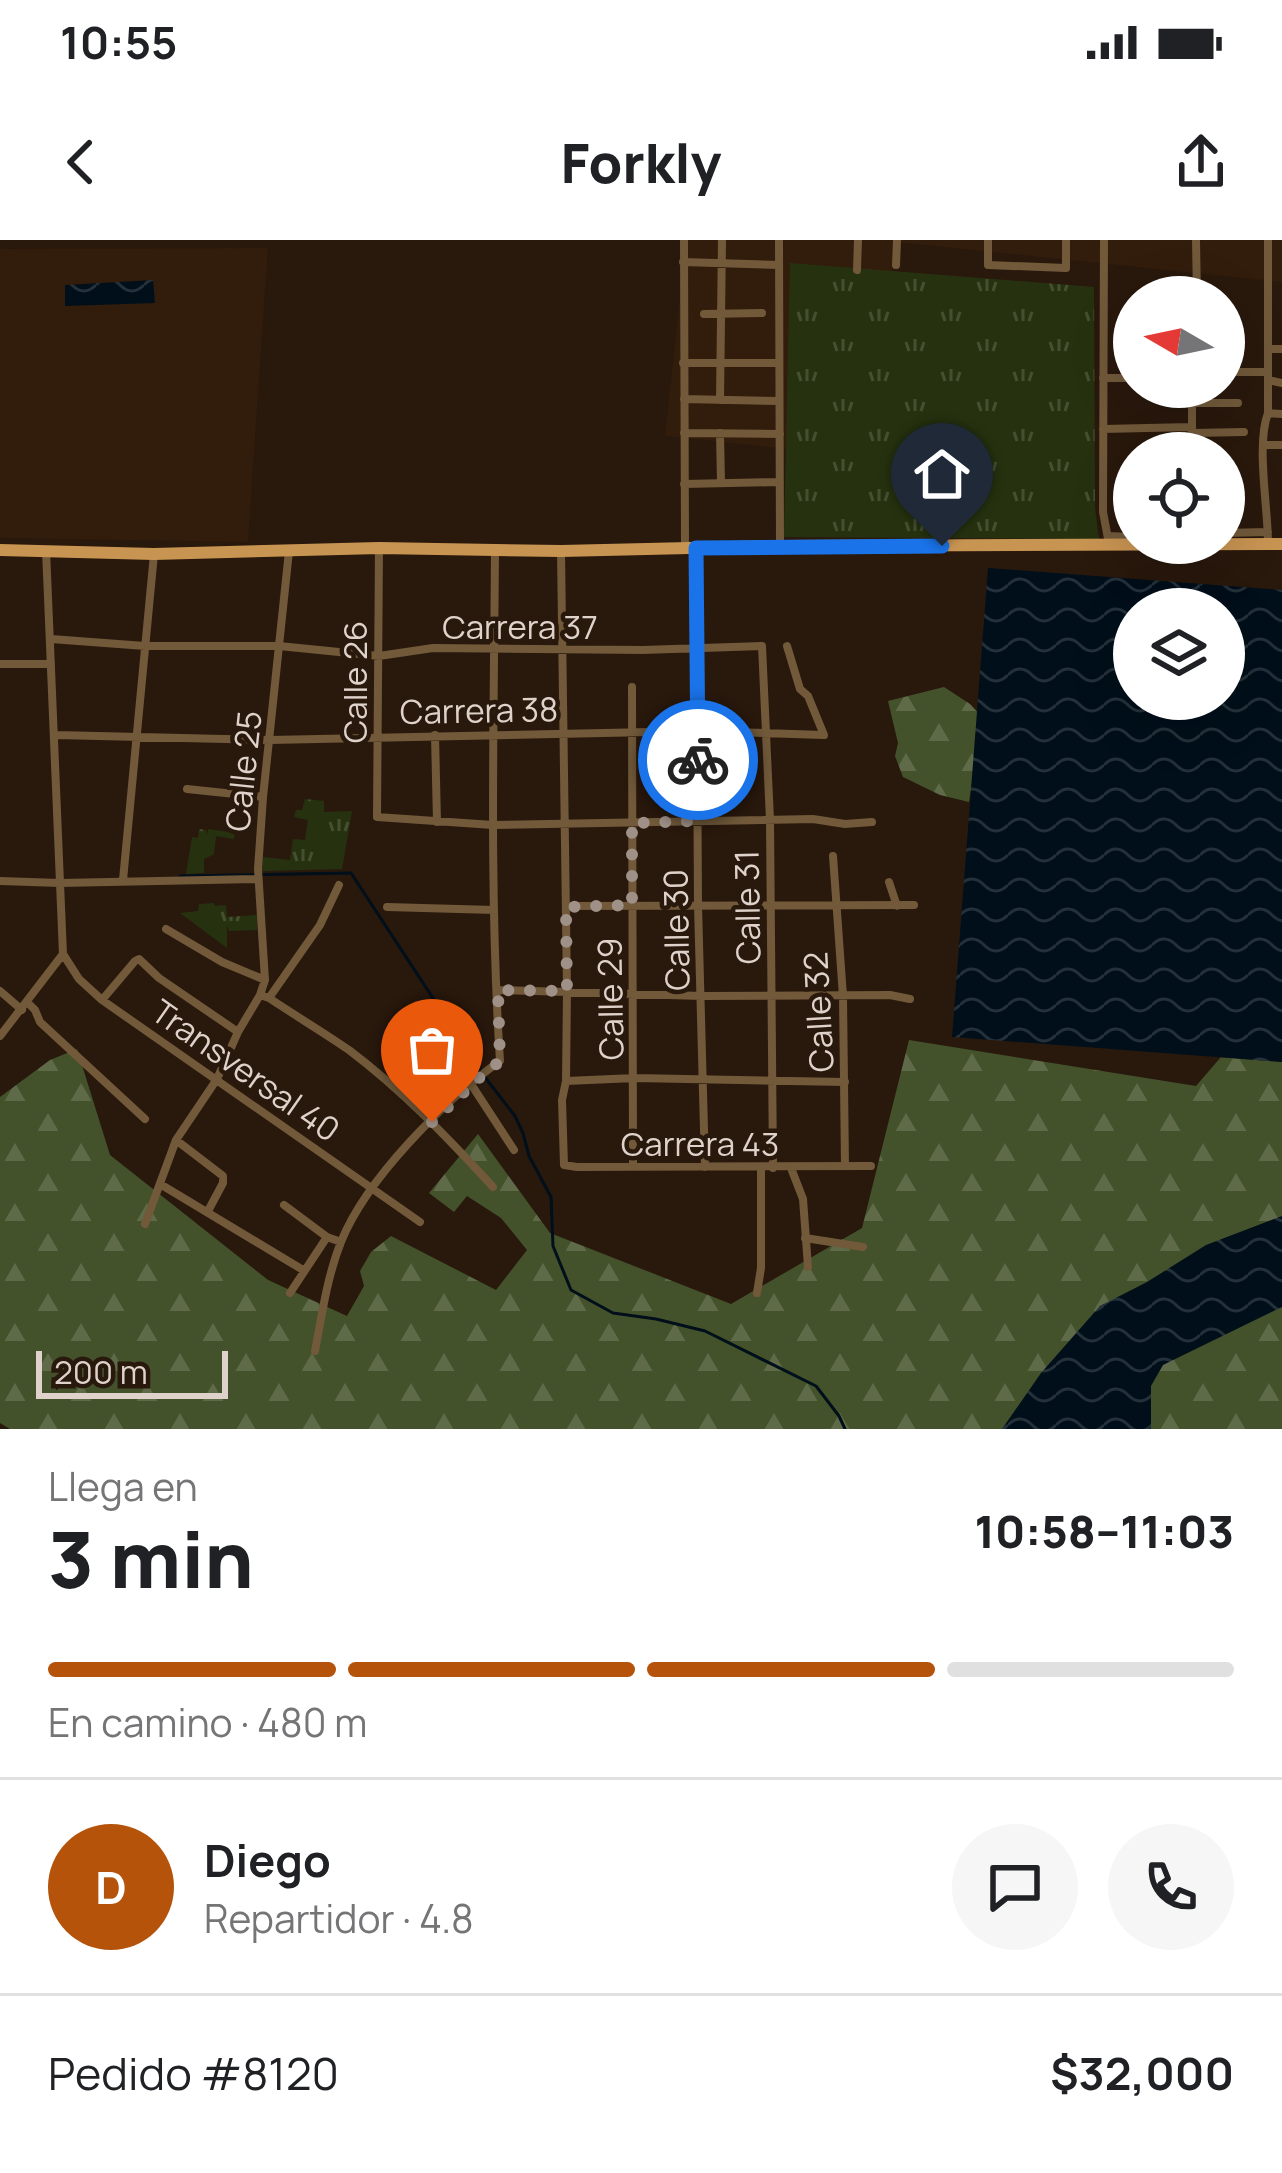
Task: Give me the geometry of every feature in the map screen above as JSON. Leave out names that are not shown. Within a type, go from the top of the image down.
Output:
[{"type":"main road","points":[[0,550],[154,554],[1273,540]]},
{"type":"street","name":"Calle 30","points":[[684,240],[684,484],[696,649],[705,1167]]},
{"type":"street","points":[[720,400],[722,240]]},
{"type":"street","points":[[779,240],[780,546]]},
{"type":"street","points":[[857,270],[858,240]]},
{"type":"street","points":[[896,265],[897,240]]},
{"type":"street","points":[[988,240],[988,266],[1066,268],[1066,240]]},
{"type":"street","points":[[1104,240],[1103,512],[1108,541],[1113,540]]},
{"type":"street","points":[[1196,240],[1197,276]]},
{"type":"street","points":[[1268,240],[1268,413],[1263,445],[1273,540]]},
{"type":"street","points":[[683,262],[779,265]]},
{"type":"street","points":[[704,314],[762,313]]},
{"type":"street","points":[[1268,314],[1282,314]]},
{"type":"street","points":[[1268,349],[1282,350]]},
{"type":"street","points":[[683,363],[779,363]]},
{"type":"street","points":[[1245,373],[1282,383]]},
{"type":"street","points":[[1103,378],[1113,378]]},
{"type":"street","points":[[685,399],[779,401]]},
{"type":"street","points":[[1191,430],[1192,408]]},
{"type":"street","points":[[1268,413],[1282,414]]},
{"type":"street","points":[[1102,429],[1244,432]]},
{"type":"street","points":[[684,433],[780,434]]},
{"type":"street","points":[[720,433],[721,483]]},
{"type":"street","points":[[1263,445],[1282,445]]},
{"type":"street","points":[[684,484],[780,482]]},
{"type":"street","name":"Calle 26","points":[[379,548],[377,818],[437,822]]},
{"type":"street","points":[[315,1351],[328,1283],[354,1214],[432,1122],[500,1061],[492,733],[495,549]]},
{"type":"street","points":[[0,1036],[63,954],[46,550]]},
{"type":"street","points":[[561,550],[566,1081],[845,1082]]},
{"type":"street","name":"Calle 25","points":[[265,997],[258,875],[262,797],[289,551]]},
{"type":"street","points":[[123,880],[154,554]]},
{"type":"street","name":"Carrera 37","points":[[51,639],[145,646],[279,646],[380,656],[434,648],[762,646]]},
{"type":"street","name":"Calle 31","points":[[762,646],[770,820],[773,1168]]},
{"type":"street","name":"Carrera 38","points":[[56,735],[270,740],[698,731],[824,735],[808,696],[800,689],[787,646]]},
{"type":"street","points":[[0,664],[51,664]]},
{"type":"street","name":"Calle 29","points":[[632,687],[633,1166]]},
{"type":"street","points":[[435,735],[437,822],[872,822]]},
{"type":"street","points":[[187,789],[262,797]]},
{"type":"street","name":"Calle 32","points":[[833,856],[843,996],[844,1166]]},
{"type":"street","points":[[0,881],[60,884],[258,875]]},
{"type":"street","points":[[889,882],[897,906]]},
{"type":"street","points":[[145,1224],[176,1140],[217,1078],[238,1032],[320,925],[339,885]]},
{"type":"street","points":[[566,907],[914,905]]},
{"type":"street","points":[[387,907],[494,910]]},
{"type":"street","points":[[166,929],[222,962],[265,980]]},
{"type":"street","name":"Transversal 40","points":[[63,954],[79,979],[102,1000],[421,1222]]},
{"type":"street","points":[[102,1000],[139,959],[238,1032]]},
{"type":"street","points":[[498,990],[910,998]]},
{"type":"street","points":[[0,992],[35,1010],[40,1022],[145,1120]]},
{"type":"street","points":[[265,997],[349,1050],[432,1122],[494,1187]]},
{"type":"street","points":[[415,1014],[475,1081],[514,1150]]},
{"type":"street","name":"Carrera 43","points":[[566,1081],[562,1158],[567,1167],[871,1166]]},
{"type":"street","points":[[176,1140],[223,1176],[208,1211]]},
{"type":"street","points":[[757,1293],[760,1168]]},
{"type":"street","points":[[790,1168],[803,1199],[808,1267]]},
{"type":"street","points":[[160,1184],[303,1270]]},
{"type":"street","points":[[284,1205],[341,1242]]},
{"type":"street","points":[[290,1293],[327,1237]]},
{"type":"street","points":[[805,1238],[863,1247]]},
{"type":"shaded area","points":[[686,240],[1282,240],[1282,282],[895,242],[872,458],[665,436]]},
{"type":"shaded area","points":[[268,248],[248,542],[0,538],[0,249]]},
{"type":"green space","points":[[790,263],[1094,287],[1099,539],[784,537]]},
{"type":"green space","points":[[944,687],[982,717],[969,802],[940,795],[903,777],[895,756],[898,743],[888,701]]},
{"type":"green space","points":[[305,799],[324,801],[324,812],[352,811],[342,869],[262,871],[263,857],[290,860],[293,839],[305,840],[308,820],[294,817]]},
{"type":"green space","points":[[231,828],[234,839],[216,836],[214,854],[204,859],[204,873],[186,874],[192,837],[198,838],[199,829],[206,830],[207,836],[208,829],[229,832]]},
{"type":"green space","points":[[214,903],[226,905],[227,917],[257,915],[257,930],[229,931],[227,925],[227,948],[180,913]]},
{"type":"green space","points":[[909,1040],[1196,1086],[1221,1057],[1282,1062],[1282,1429],[10,1429],[0,1423],[0,1097],[50,1060],[77,1049],[110,1155],[268,1280],[347,1316],[364,1286],[360,1271],[371,1252],[391,1236],[496,1290],[527,1250],[501,1218],[467,1196],[454,1212],[429,1193],[478,1134],[550,1233],[731,1304],[862,1228]]},
{"type":"water","points":[[153,280],[155,303],[65,306],[65,285]]},
{"type":"water","points":[[988,568],[1282,590],[1282,1062],[952,1037]]},
{"type":"water","points":[[1282,1216],[1282,1307],[1163,1365],[1151,1386],[1151,1429],[1002,1429],[1041,1373],[1100,1306],[1206,1245]]},
{"type":"waterway","points":[[180,876],[351,873],[515,1116],[551,1197],[553,1246],[571,1290],[613,1313],[705,1331],[816,1386],[845,1429]]},
{"type":"way so far","points":[[432,1122],[500,1061],[498,990],[567,991],[566,907],[632,905],[632,823],[699,821],[698,760]]},
{"type":"route","points":[[698,760],[696,548],[942,546]]}]
